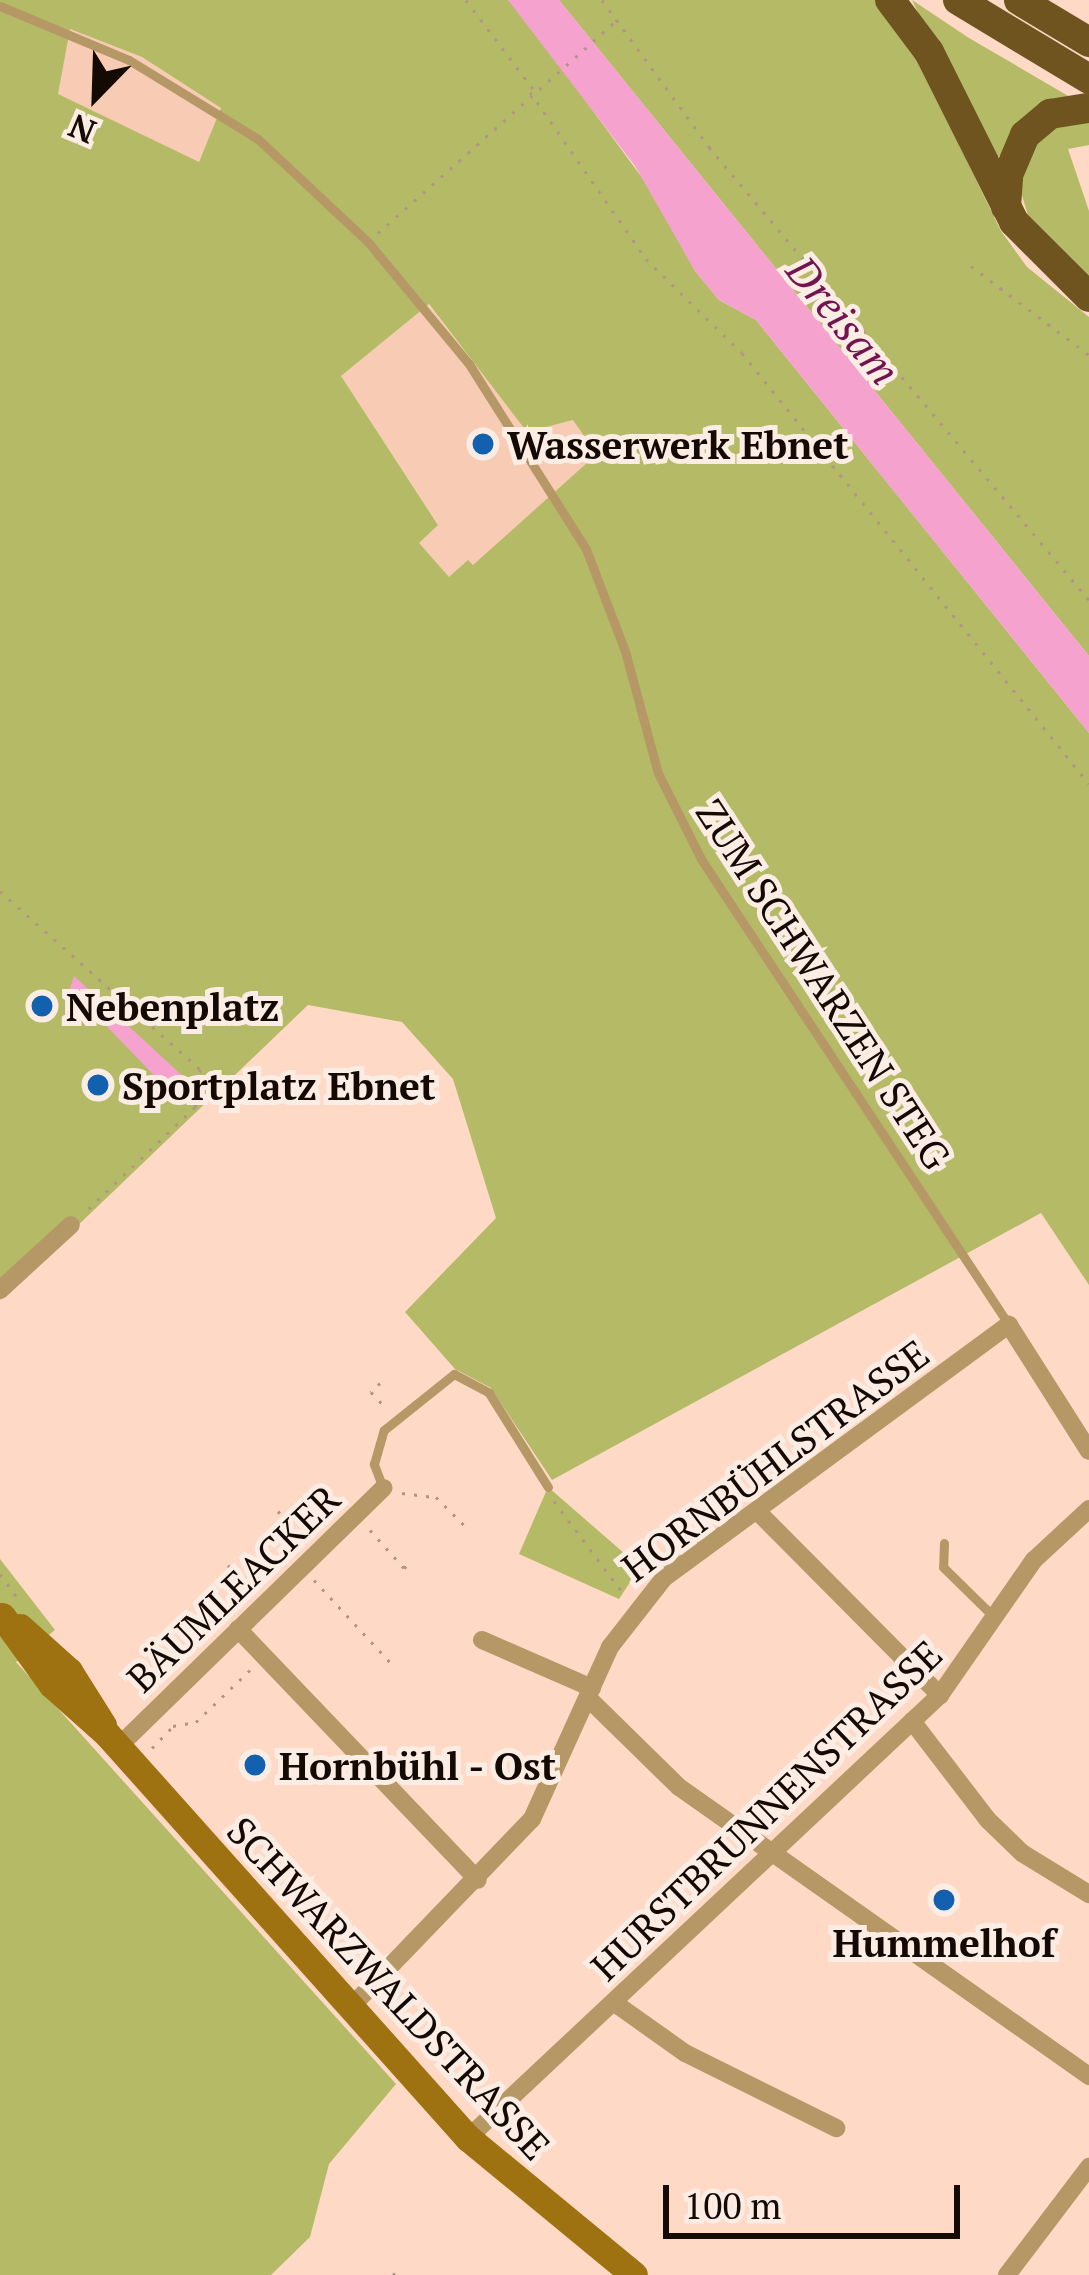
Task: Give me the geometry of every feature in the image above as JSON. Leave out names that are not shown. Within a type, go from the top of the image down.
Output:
[{"type":"highway","points":[[890,0],[929,52],[1006,207],[1038,254],[1089,297]]},
{"type":"highway","points":[[958,0],[1089,79]]},
{"type":"highway","points":[[1026,3],[1089,42]]},
{"type":"highway","points":[[1006,207],[1013,155],[1025,135],[1049,114],[1089,108]]},
{"type":"main road","name":"SCHWARZWALDSTRASSE","points":[[1,1616],[69,1671],[120,1749],[467,2138],[625,2272]]},
{"type":"street","points":[[0,1290],[71,1225]]},
{"type":"street","points":[[1009,1325],[1089,1450]]},
{"type":"street","name":"HORNBÜHLSTRASSE","points":[[350,2008],[532,1819],[636,1604],[1009,1325]]},
{"type":"street","name":"BÄUMLEACKER","points":[[120,1749],[259,1604],[383,1488]]},
{"type":"street","points":[[757,1510],[940,1695]]},
{"type":"street","name":"HURSTBRUNNENSTRASSE","points":[[467,2138],[616,2005],[940,1695],[998,1621],[1034,1560],[1089,1510]]},
{"type":"street","points":[[238,1629],[478,1880]]},
{"type":"street","points":[[482,1640],[590,1693],[679,1787],[1089,2076]]},
{"type":"street","points":[[912,1721],[1005,1837],[1089,1894]]},
{"type":"street","points":[[616,2005],[686,2053],[836,2128]]},
{"type":"street","points":[[1007,2275],[1089,2167]]},
{"type":"lane","name":"ZUM SCHWARZEN STEG","points":[[0,6],[129,60],[258,139],[368,242],[469,364],[575,529],[610,604],[658,772],[701,859],[1009,1325]]},
{"type":"lane","name":"BÄUMLEACKER","points":[[383,1488],[374,1464],[384,1430],[436,1381],[454,1374],[473,1380],[503,1412],[548,1487]]},
{"type":"lane","points":[[944,1543],[943,1567],[998,1621]]},
{"type":"path","points":[[466,0],[533,89],[646,259],[742,353],[1089,784]]},
{"type":"path","points":[[602,0],[709,147],[1089,600]]},
{"type":"path","points":[[368,242],[533,89],[618,19]]},
{"type":"path","points":[[971,266],[1089,355]]},
{"type":"path","points":[[0,891],[200,1069],[195,1108],[71,1225]]},
{"type":"path","points":[[380,1382],[371,1392],[396,1419]]},
{"type":"path","points":[[548,1487],[580,1544],[636,1604]]},
{"type":"path","points":[[383,1488],[436,1497],[467,1528]]},
{"type":"path","points":[[278,1511],[307,1559],[390,1662]]},
{"type":"path","points":[[356,1516],[404,1568],[409,1564]]},
{"type":"path","points":[[229,1565],[259,1604]]},
{"type":"path","points":[[120,1749],[266,1655]]},
{"type":"path","points":[[393,2275],[399,2269]]},
{"type":"shaded area","name":"Dreisam","points":[[508,0],[559,0],[1089,656],[1089,733],[756,320],[719,300],[695,271],[635,166]]},
{"type":"shaded area","points":[[70,28],[142,57],[222,108],[198,163],[57,94]]},
{"type":"shaded area","points":[[428,304],[527,431],[574,420],[597,454],[473,566],[449,577],[418,543],[438,524],[341,376]]},
{"type":"shaded area","points":[[74,976],[187,1080],[171,1093],[70,988]]},
{"type":"green space","points":[[0,0],[508,0],[654,194],[695,271],[719,300],[756,320],[1089,733],[1089,1285],[1041,1213],[552,1480],[491,1388],[455,1369],[405,1312],[496,1218],[453,1079],[402,1022],[308,1005],[0,1300]],"holes":[[[70,29],[142,57],[221,108],[199,162],[58,94]],[[429,304],[527,432],[573,420],[597,454],[473,565],[468,560],[449,577],[419,543],[438,525],[341,376]]]},
{"type":"green space","points":[[559,0],[876,0],[906,36],[1001,231],[1027,267],[1089,317],[1089,656]]},
{"type":"green space","points":[[912,0],[969,38],[1070,97],[991,163]]},
{"type":"green space","points":[[1089,116],[1089,145],[1068,149],[1089,211],[1089,282],[1030,222],[1017,179],[1035,136]]},
{"type":"green space","points":[[548,1487],[640,1567],[619,1599],[519,1554]]},
{"type":"green space","points":[[0,1559],[55,1630],[16,1662],[396,2084],[329,2164],[310,2237],[271,2275],[0,2275]]},
{"type":"place","name":"Wasserwerk Ebnet","points":[[483,444]]},
{"type":"place","name":"Nebenplatz","points":[[42,1006]]},
{"type":"place","name":"Sportplatz Ebnet","points":[[98,1085]]},
{"type":"place","name":"Hornbühl - Ost","points":[[255,1765]]},
{"type":"place","name":"Hummelhof","points":[[944,1900]]}]
